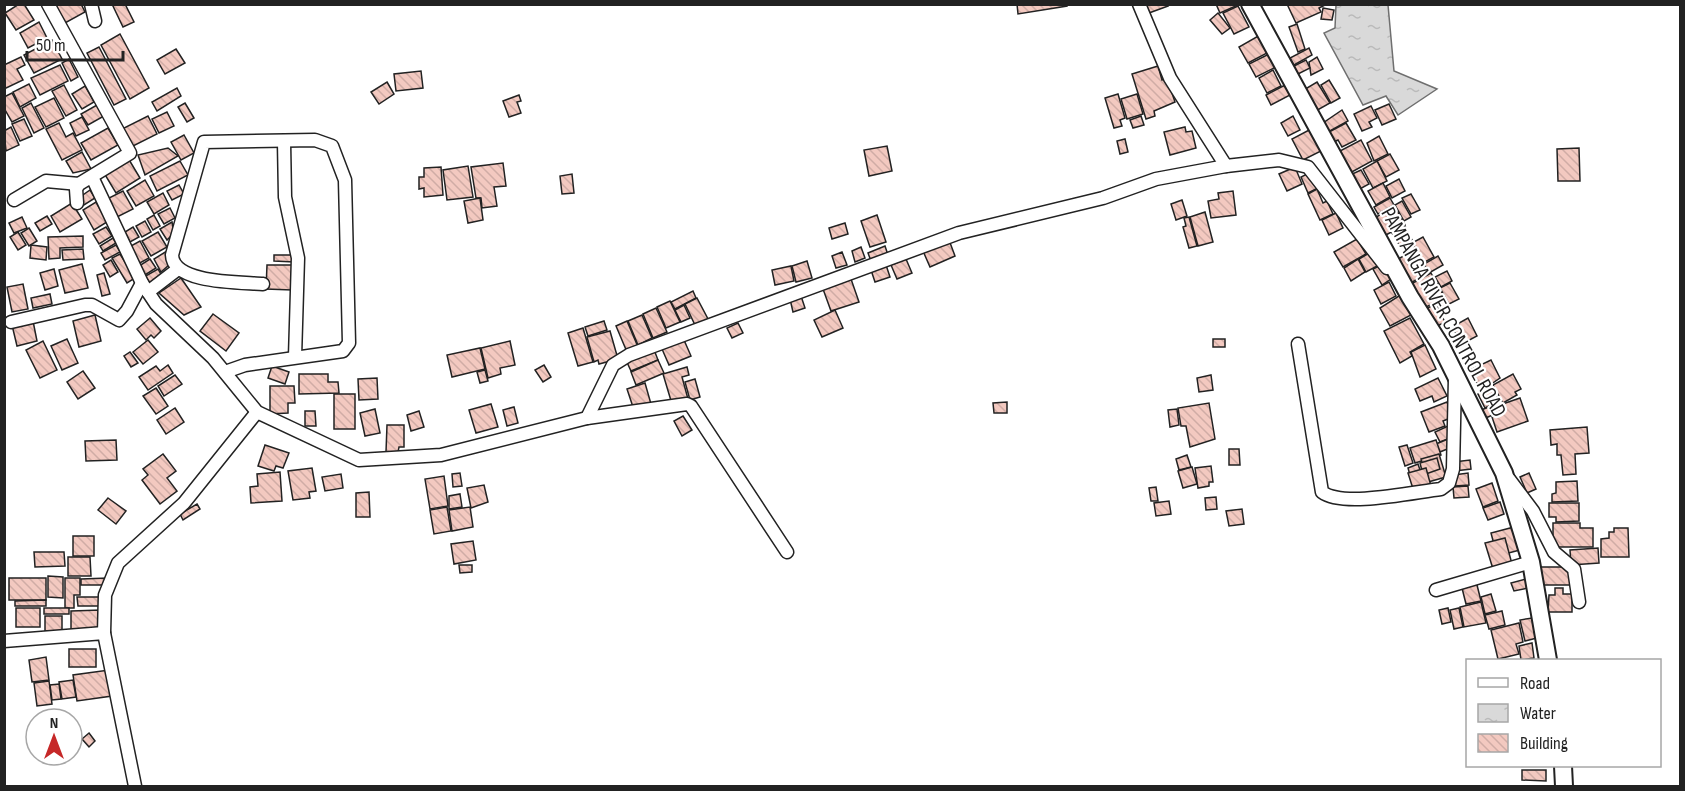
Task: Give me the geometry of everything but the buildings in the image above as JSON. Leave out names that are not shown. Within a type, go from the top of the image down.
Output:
[{"type":"street","points":[[48,4],[130,153],[79,184],[76,189],[77,203]]},
{"type":"street","points":[[91,4],[95,21]]},
{"type":"street","points":[[1139,4],[1170,78],[1226,166]]},
{"type":"street","name":"PAMPANGA RIVER CONTROL ROAD","points":[[1250,4],[1410,297],[1455,374],[1504,473],[1531,562],[1548,659]]},
{"type":"street","points":[[225,372],[245,365],[343,351],[349,343],[345,180],[332,146],[315,140],[204,142],[172,255],[174,264],[178,269],[199,278],[263,284]]},
{"type":"street","points":[[284,142],[285,196],[298,258],[295,357]]},
{"type":"street","points":[[587,418],[613,364],[629,355],[959,232],[1102,198],[1156,179],[1226,166],[1279,160],[1308,167],[1410,297]]},
{"type":"street","points":[[92,177],[145,288],[156,304],[225,372],[256,412],[359,460],[441,455],[587,418],[683,404],[691,406],[787,552]]},
{"type":"street","points":[[14,200],[46,181],[79,184]]},
{"type":"street","points":[[11,322],[85,305],[92,305],[119,320],[145,288],[178,269]]},
{"type":"street","points":[[1298,345],[1322,492],[1330,498],[1353,499],[1441,489],[1449,483],[1454,469],[1455,374]]},
{"type":"street","points":[[135,786],[104,633],[105,596],[118,563],[184,503],[256,412]]},
{"type":"street","points":[[1504,473],[1533,511],[1554,552],[1574,568],[1579,602]]},
{"type":"street","points":[[1436,590],[1531,562]]},
{"type":"street","points":[[4,641],[104,633]]},
{"type":"street","points":[[1563,767],[1564,786]]},
{"type":"water","points":[[1336,5],[1388,5],[1394,71],[1437,89],[1398,115],[1386,96],[1363,105],[1324,33],[1335,28]]}]
